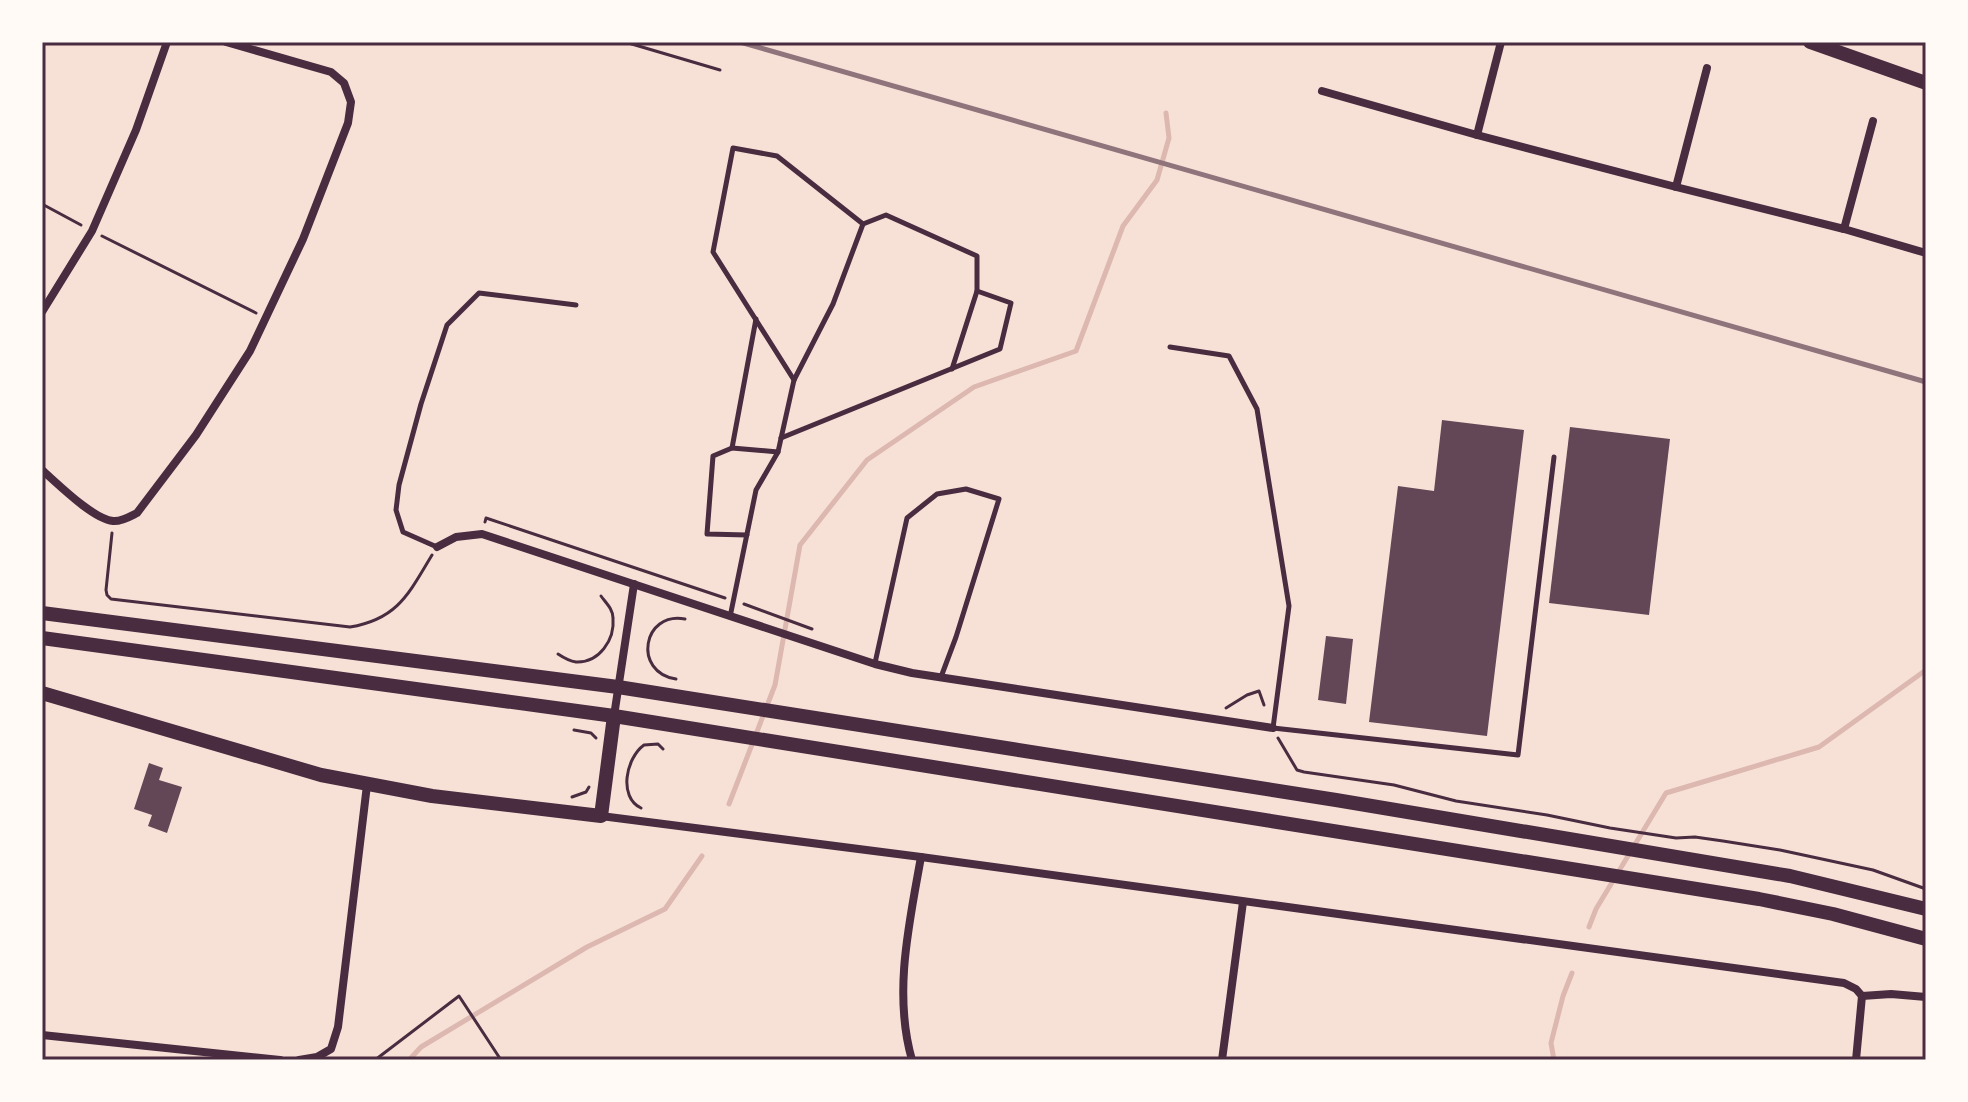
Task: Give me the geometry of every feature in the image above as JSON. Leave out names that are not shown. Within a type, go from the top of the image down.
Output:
[{"type":"main road","points":[[1810,42],[1926,83]]},
{"type":"main road","points":[[42,613],[618,687],[803,716],[1790,876],[1926,909]]},
{"type":"main road","points":[[42,638],[614,716],[1644,880],[1759,899],[1926,939]]},
{"type":"main road","points":[[42,693],[321,775],[432,796],[601,816],[614,716]]},
{"type":"street","points":[[42,312],[92,231],[136,130],[167,42]]},
{"type":"street","points":[[42,470],[90,511],[113,521],[137,513],[203,423],[250,351],[303,239],[348,123],[351,102],[344,83],[331,72],[226,42]]},
{"type":"street","points":[[1477,135],[1501,42]]},
{"type":"street","points":[[1676,187],[1707,68]]},
{"type":"street","points":[[1322,91],[1926,253]]},
{"type":"street","points":[[1844,229],[1873,121]]},
{"type":"street","points":[[437,547],[456,537],[482,534],[875,664],[941,678],[1273,728]]},
{"type":"street","points":[[614,716],[634,584]]},
{"type":"street","points":[[299,1060],[317,1057],[331,1049],[338,1027],[367,785]]},
{"type":"street","points":[[601,816],[1844,983],[1862,996],[1856,1060]]},
{"type":"street","points":[[912,1060],[906,1037],[902,986],[921,857]]},
{"type":"street","points":[[1222,1060],[1243,902]]},
{"type":"street","points":[[1862,996],[1891,994],[1926,997]]},
{"type":"street","points":[[42,1035],[280,1060]]},
{"type":"lane","points":[[794,380],[713,252],[733,148],[777,156],[863,224]]},
{"type":"lane","points":[[730,617],[756,490],[778,452],[794,380],[833,304],[863,224],[886,215],[977,256],[977,291],[952,369]]},
{"type":"lane","points":[[781,438],[1000,349],[1011,303],[977,291]]},
{"type":"lane","points":[[437,547],[403,532],[396,510],[399,485],[421,404],[447,325],[479,293],[576,305]]},
{"type":"lane","points":[[732,448],[756,319]]},
{"type":"lane","points":[[1170,347],[1229,356],[1257,409],[1289,606],[1273,728],[1518,755],[1554,457]]},
{"type":"lane","points":[[747,535],[707,534],[713,456],[732,448],[778,452]]},
{"type":"lane","points":[[875,664],[907,518],[937,494],[966,489],[999,499],[941,678]]},
{"type":"path","points":[[625,42],[720,70]]},
{"type":"path","points":[[1919,42],[1926,44]]},
{"type":"path","points":[[42,204],[266,317]]},
{"type":"path","points":[[486,518],[814,630]]},
{"type":"path","points":[[113,521],[106,590],[111,599],[350,627],[365,625],[393,611],[437,547]]},
{"type":"path","points":[[558,654],[570,661],[580,662],[607,646],[613,617],[609,605],[601,596]]},
{"type":"path","points":[[676,679],[655,670],[646,652],[648,639],[665,620],[676,617],[685,619]]},
{"type":"path","points":[[1215,708],[1228,708],[1259,691],[1273,728],[1297,770],[1304,772],[1394,785],[1456,801],[1666,837],[1695,837],[1780,850],[1873,870],[1926,889]]},
{"type":"path","points":[[574,730],[591,733],[598,740]]},
{"type":"path","points":[[641,808],[630,800],[627,793],[634,754],[644,745],[658,744],[663,749]]},
{"type":"path","points":[[571,798],[586,792],[592,782]]},
{"type":"path","points":[[375,1060],[459,996],[501,1060]]},
{"type":"building","points":[[1442,420],[1524,430],[1487,736],[1369,722],[1398,486],[1434,491]]},
{"type":"building","points":[[1570,427],[1670,439],[1649,615],[1549,603]]},
{"type":"building","points":[[1326,636],[1353,639],[1346,704],[1318,700]]},
{"type":"building","points":[[149,763],[163,768],[159,780],[182,787],[167,833],[148,826],[152,815],[134,809]]},
{"type":"waterway","points":[[729,804],[775,685],[800,545],[867,460],[974,387],[1076,351],[1123,226],[1157,180],[1169,138],[1166,113]]},
{"type":"waterway","points":[[1589,927],[1596,909],[1666,793],[1819,747],[1926,670]]},
{"type":"waterway","points":[[409,1060],[421,1047],[587,947],[665,909],[702,856]]},
{"type":"waterway","points":[[1554,1060],[1551,1043],[1572,973]]},
{"type":"railway","points":[[740,42],[1926,382]]}]
